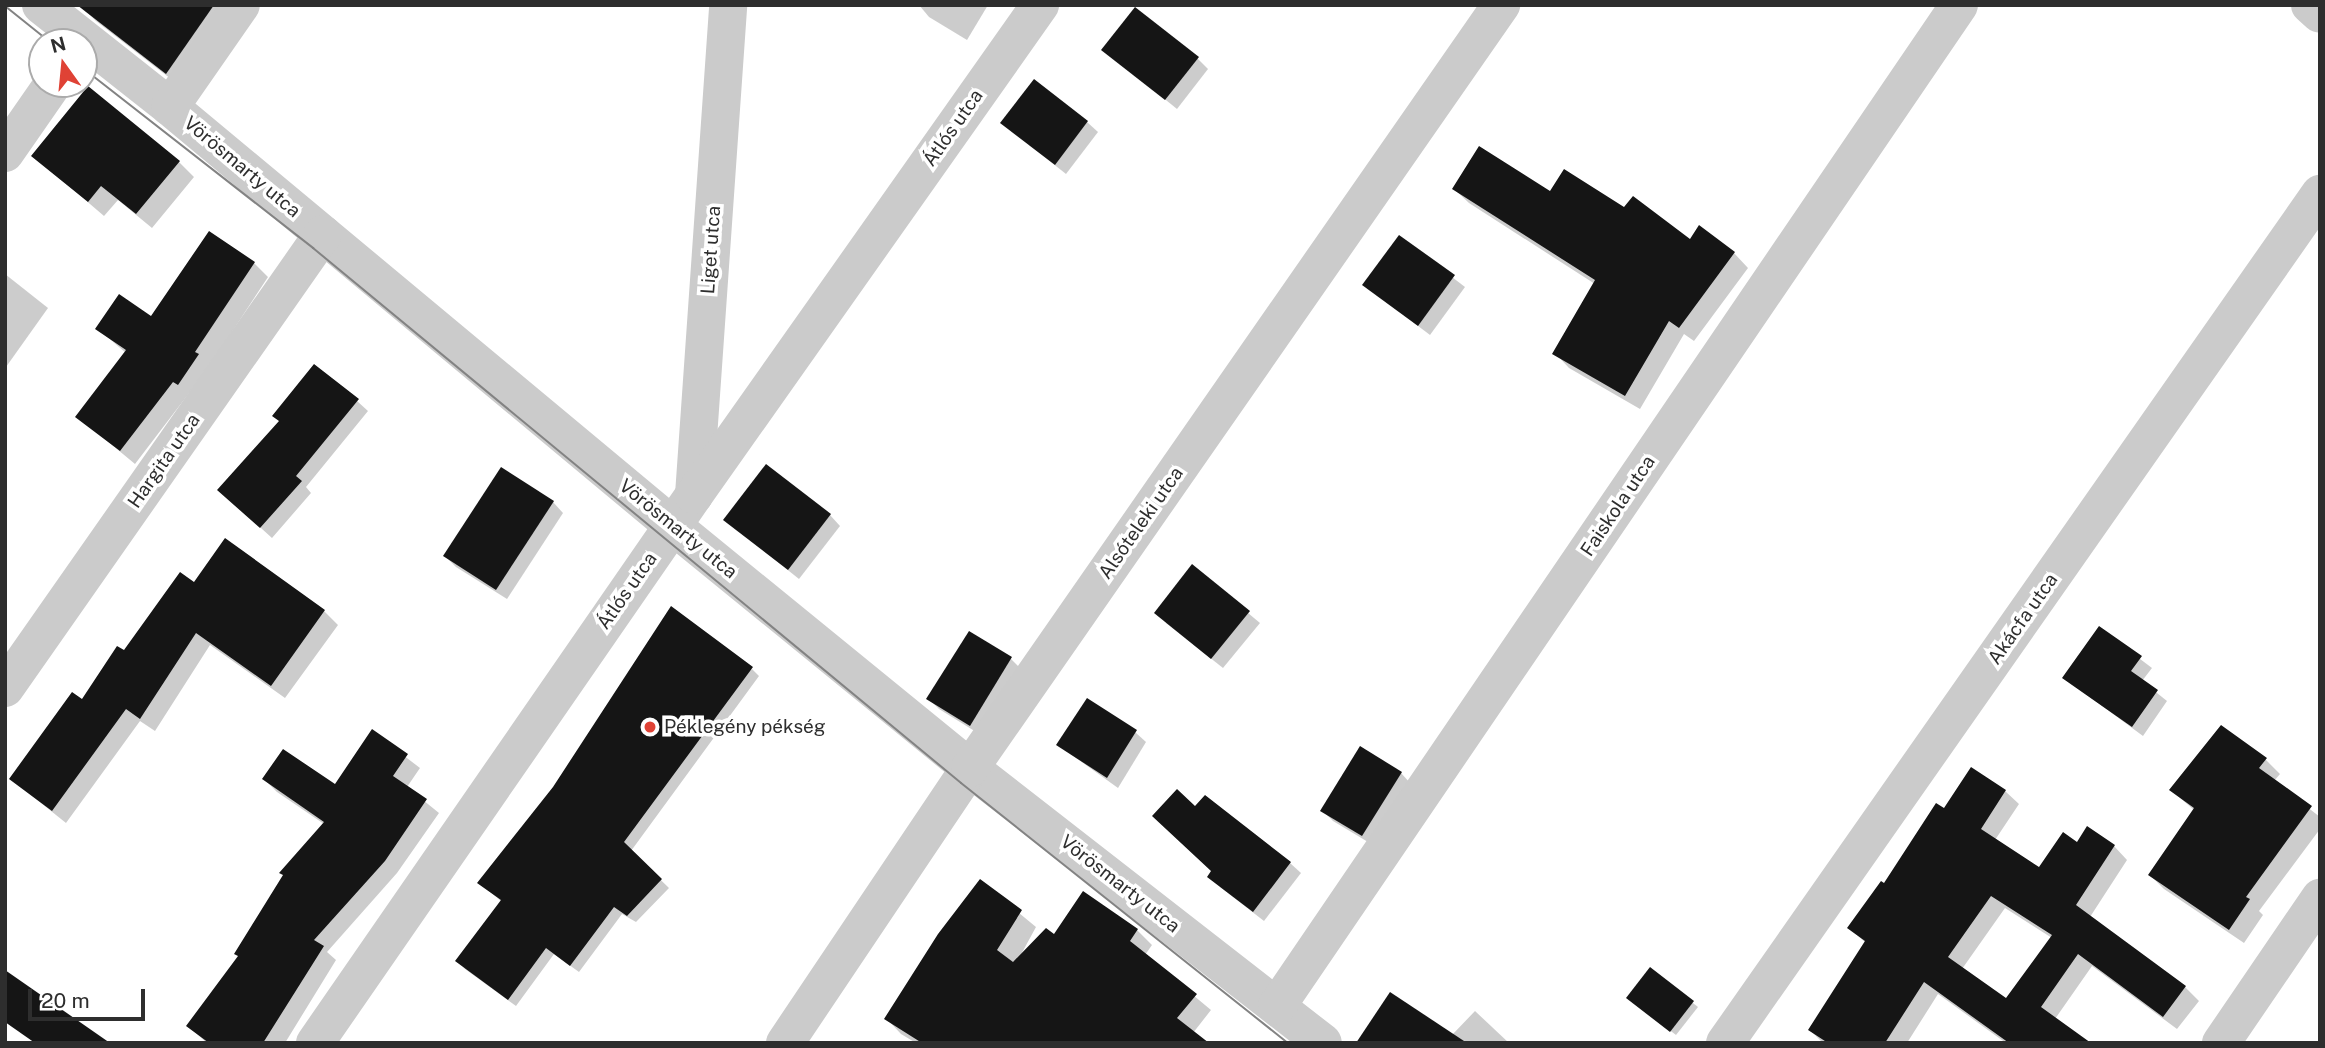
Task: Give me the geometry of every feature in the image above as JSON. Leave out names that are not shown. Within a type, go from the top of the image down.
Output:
[{"type":"street","name":"Vörösmarty utca","points":[[41,5],[68,28]]},
{"type":"street","points":[[170,107],[241,5]]},
{"type":"street","name":"Liget utca","points":[[683,511],[728,5]]},
{"type":"street","name":"Átlós utca","points":[[315,1043],[683,511],[1040,5]]},
{"type":"street","name":"Alsóteleki utca","points":[[785,1043],[970,768],[1501,5]]},
{"type":"street","name":"Faiskola utca","points":[[1277,1006],[1959,5]]},
{"type":"street","points":[[2310,5],[2320,14]]},
{"type":"street","name":"Vörösmarty utca","points":[[98,52],[170,107],[323,234],[683,511],[970,768],[1324,1043]]},
{"type":"street","points":[[5,153],[43,98]]},
{"type":"street","name":"Akácfa utca","points":[[1725,1043],[2320,194]]},
{"type":"street","name":"Hargita utca","points":[[5,688],[323,234]]},
{"type":"street","points":[[2221,1043],[2320,898]]},
{"type":"building","points":[[77,5],[214,5],[166,74]]},
{"type":"building","points":[[1135,7],[1199,57],[1165,100],[1101,50]]},
{"type":"building","points":[[1034,79],[1088,121],[1055,165],[1000,123]]},
{"type":"building","points":[[98,94],[180,161],[136,214],[101,186],[88,202],[31,156],[78,98],[98,98]]},
{"type":"building","points":[[1479,146],[1550,191],[1564,169],[1624,207],[1633,196],[1690,239],[1699,225],[1735,252],[1679,328],[1669,321],[1625,396],[1552,354],[1595,280],[1452,189]]},
{"type":"building","points":[[209,231],[255,262],[195,352],[199,354],[178,385],[173,382],[120,451],[75,417],[126,350],[95,329],[119,294],[151,316]]},
{"type":"building","points":[[1399,235],[1455,275],[1418,326],[1362,285]]},
{"type":"building","points":[[314,364],[359,399],[296,476],[302,481],[260,528],[217,490],[279,421],[272,416]]},
{"type":"building","points":[[766,464],[831,514],[788,570],[723,520]]},
{"type":"building","points":[[501,467],[554,501],[496,590],[443,556]]},
{"type":"building","points":[[225,538],[325,610],[271,686],[196,633],[140,719],[126,709],[52,811],[9,779],[72,692],[82,699],[117,646],[124,650],[180,572],[194,582]]},
{"type":"building","points":[[1192,564],[1250,611],[1211,659],[1154,613]]},
{"type":"building","name":"Péklegény pékség","points":[[671,606],[753,667],[624,842],[662,879],[627,916],[614,907],[570,966],[546,948],[508,1000],[455,961],[501,900],[477,883],[553,787]]},
{"type":"building","points":[[2099,626],[2142,656],[2131,671],[2158,690],[2132,727],[2062,678]]},
{"type":"building","points":[[969,631],[1012,657],[970,726],[926,699]]},
{"type":"building","points":[[1087,698],[1137,730],[1107,778],[1056,745]]},
{"type":"building","points":[[2221,725],[2267,758],[2259,768],[2312,806],[2246,897],[2250,899],[2229,930],[2148,875],[2194,808],[2169,790]]},
{"type":"building","points":[[372,729],[408,754],[393,776],[427,799],[385,861],[314,940],[324,946],[263,1043],[209,1043],[186,1026],[238,956],[234,954],[283,875],[279,873],[324,822],[262,779],[283,749],[335,784]]},
{"type":"building","points":[[1360,746],[1402,772],[1362,836],[1320,811]]},
{"type":"building","points":[[1971,767],[2006,790],[1981,829],[2039,867],[2063,832],[2077,842],[2087,826],[2115,845],[2076,905],[2186,986],[2163,1017],[2078,954],[2041,1007],[2091,1043],[2009,1043],[1924,982],[1885,1043],[1828,1043],[1808,1030],[1865,941],[1847,928],[1881,881],[1884,883],[1936,803],[1944,808]],"holes":[[[1991,896],[2052,935],[2006,998],[1948,957]]]},
{"type":"building","points":[[1177,789],[1195,806],[1205,795],[1291,862],[1253,912],[1207,877],[1211,871],[1152,816]]},
{"type":"building","points":[[980,879],[1022,910],[997,950],[1013,962],[1046,928],[1054,934],[1083,891],[1138,929],[1130,941],[1197,994],[1177,1018],[1209,1043],[922,1043],[884,1019],[938,934]]},
{"type":"building","points":[[1650,967],[1694,1001],[1670,1032],[1626,998]]},
{"type":"building","points":[[5,970],[110,1043],[35,1043],[5,1022]]},
{"type":"building","points":[[1390,992],[1467,1043],[1356,1043]]},
{"type":"tram line","points":[[5,6],[32,28]]},
{"type":"tram line","points":[[98,80],[313,248],[961,783],[1288,1043]]},
{"type":"place","name":"Péklegény pékség","points":[[650,727]]}]
